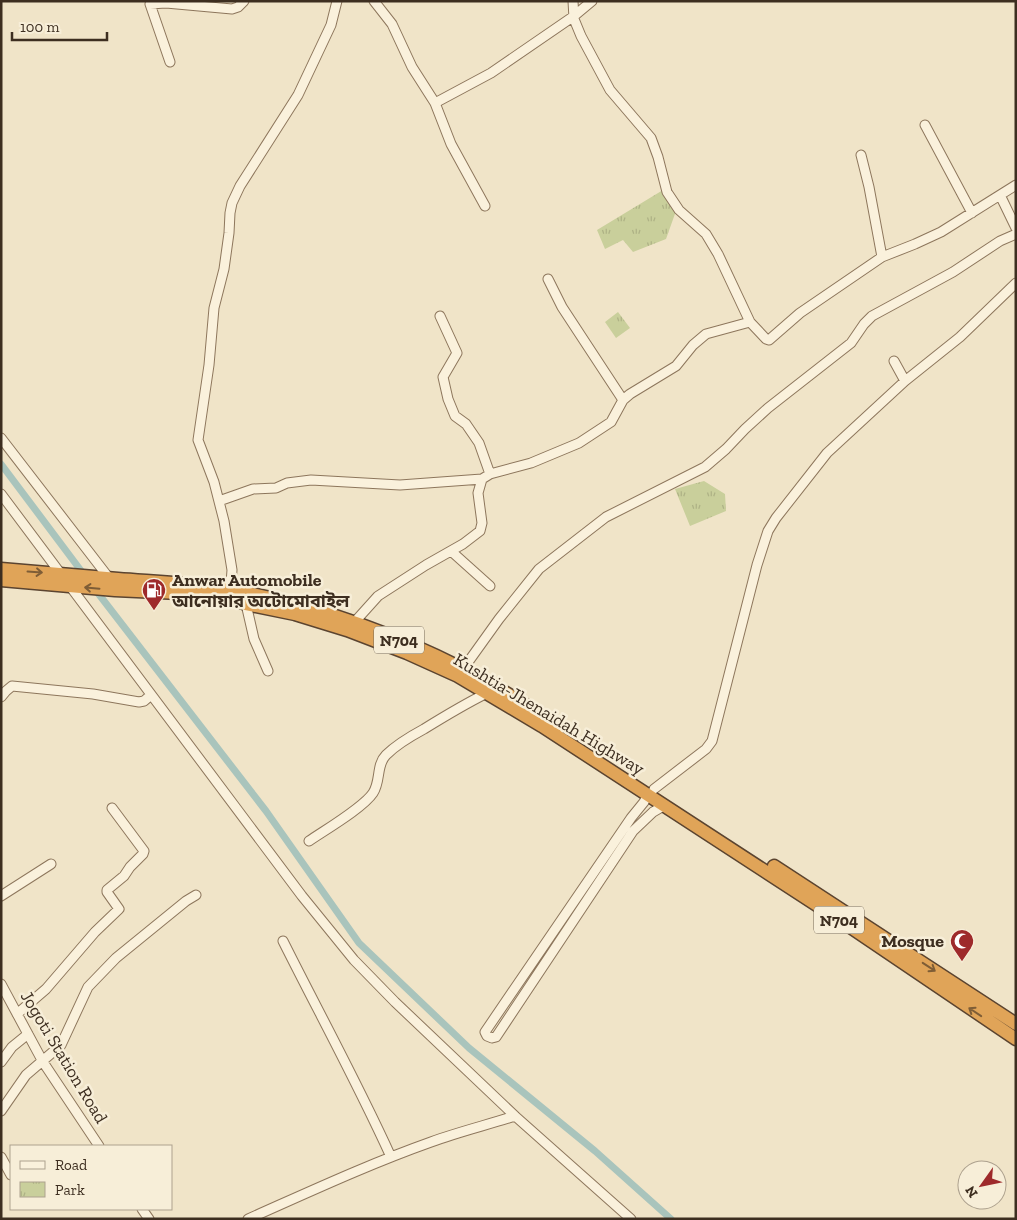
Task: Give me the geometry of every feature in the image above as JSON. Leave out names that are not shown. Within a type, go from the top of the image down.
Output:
[{"type":"highway","name":"Kushtia-Jhenaidah Highway","points":[[1,569],[66,578],[115,590],[180,594],[230,594],[246,604],[351,626]]},
{"type":"highway","name":"Kushtia-Jhenaidah Highway","points":[[1,580],[108,578],[183,584],[299,606],[461,672],[545,717],[658,797],[1016,1039]]},
{"type":"highway","name":"Kushtia-Jhenaidah Highway","points":[[461,672],[487,693],[859,921],[1016,1024]]},
{"type":"street","points":[[170,62],[150,4],[166,3],[232,9],[238,7],[244,1]]},
{"type":"street","points":[[230,594],[232,570],[219,501],[198,440],[209,365],[214,308],[224,269],[232,203],[256,159],[277,130],[298,95],[331,25],[338,1]]},
{"type":"street","points":[[374,1],[392,24],[412,67],[435,102],[451,144],[485,206]]},
{"type":"street","points":[[573,1],[574,16],[581,36],[610,90],[651,138],[667,192],[679,210],[706,234],[731,280],[750,322],[766,339],[769,340],[800,313],[882,257],[941,232],[1016,185]]},
{"type":"street","points":[[435,102],[491,73],[574,16],[592,1]]},
{"type":"street","points":[[925,125],[972,213]]},
{"type":"street","points":[[861,155],[882,257]]},
{"type":"street","points":[[1000,195],[1016,228]]},
{"type":"street","points":[[461,672],[499,619],[539,569],[557,554],[606,517],[704,467],[726,449],[768,408],[851,343],[872,316],[953,272],[1000,241],[1016,234]]},
{"type":"street","points":[[548,279],[562,307],[623,400]]},
{"type":"street","points":[[658,797],[644,802],[631,818],[485,1032],[487,1036],[496,1037],[633,831],[652,812],[658,797],[712,741],[768,531],[827,453],[905,381],[960,337],[1016,283]]},
{"type":"street","points":[[351,626],[378,596],[426,565],[475,537],[480,532],[482,523],[478,493],[486,476],[480,442],[466,424],[455,416],[448,399],[443,377],[457,353],[440,316]]},
{"type":"street","points":[[219,501],[253,489],[276,488],[310,480],[400,485],[486,476],[531,463],[579,443],[611,422],[623,400],[676,366],[693,345],[706,334],[750,322]]},
{"type":"street","points":[[894,361],[905,381]]},
{"type":"street","points":[[1,438],[108,578]]},
{"type":"street","points":[[1,494],[66,578],[302,896],[354,960],[395,1002],[515,1116],[631,1219]]},
{"type":"street","points":[[452,551],[490,586]]},
{"type":"street","points":[[246,604],[254,639],[268,670]]},
{"type":"street","points":[[1,698],[6,690],[12,686],[93,694],[139,702],[144,701],[151,695]]},
{"type":"street","points":[[309,841],[363,804],[374,793],[380,763],[387,754],[418,732],[487,693]]},
{"type":"street","points":[[17,1014],[46,989],[95,932],[119,909],[106,892],[124,876],[144,851],[112,808]]},
{"type":"street","points":[[1,896],[51,864]]},
{"type":"street","points":[[1,1111],[26,1076],[61,1045],[88,987],[116,958],[196,895]]},
{"type":"street","points":[[283,942],[326,1028],[363,1095],[391,1156]]},
{"type":"street","name":"Jogoti Station Road","points":[[1,984],[43,1062],[98,1145]]},
{"type":"street","points":[[1,1062],[12,1047],[28,1034]]},
{"type":"street","points":[[248,1219],[312,1189],[391,1156],[515,1116]]},
{"type":"street","points":[[1,1156],[10,1173]]},
{"type":"green space","points":[[663,190],[676,211],[666,239],[633,252],[623,240],[605,249],[597,230]]},
{"type":"green space","points":[[618,312],[630,328],[616,338],[605,322]]},
{"type":"green space","points":[[704,481],[725,494],[726,511],[690,526],[675,489]]},
{"type":"waterway","points":[[1,464],[85,576]]},
{"type":"waterway","points":[[94,588],[266,811],[359,943],[469,1048],[595,1151],[671,1219]]},
{"type":"place","name":"Anwar Automobile আনোয়ার অটোমোবাইল","points":[[154,611]]},
{"type":"place","name":"Mosque","points":[[962,962]]}]
